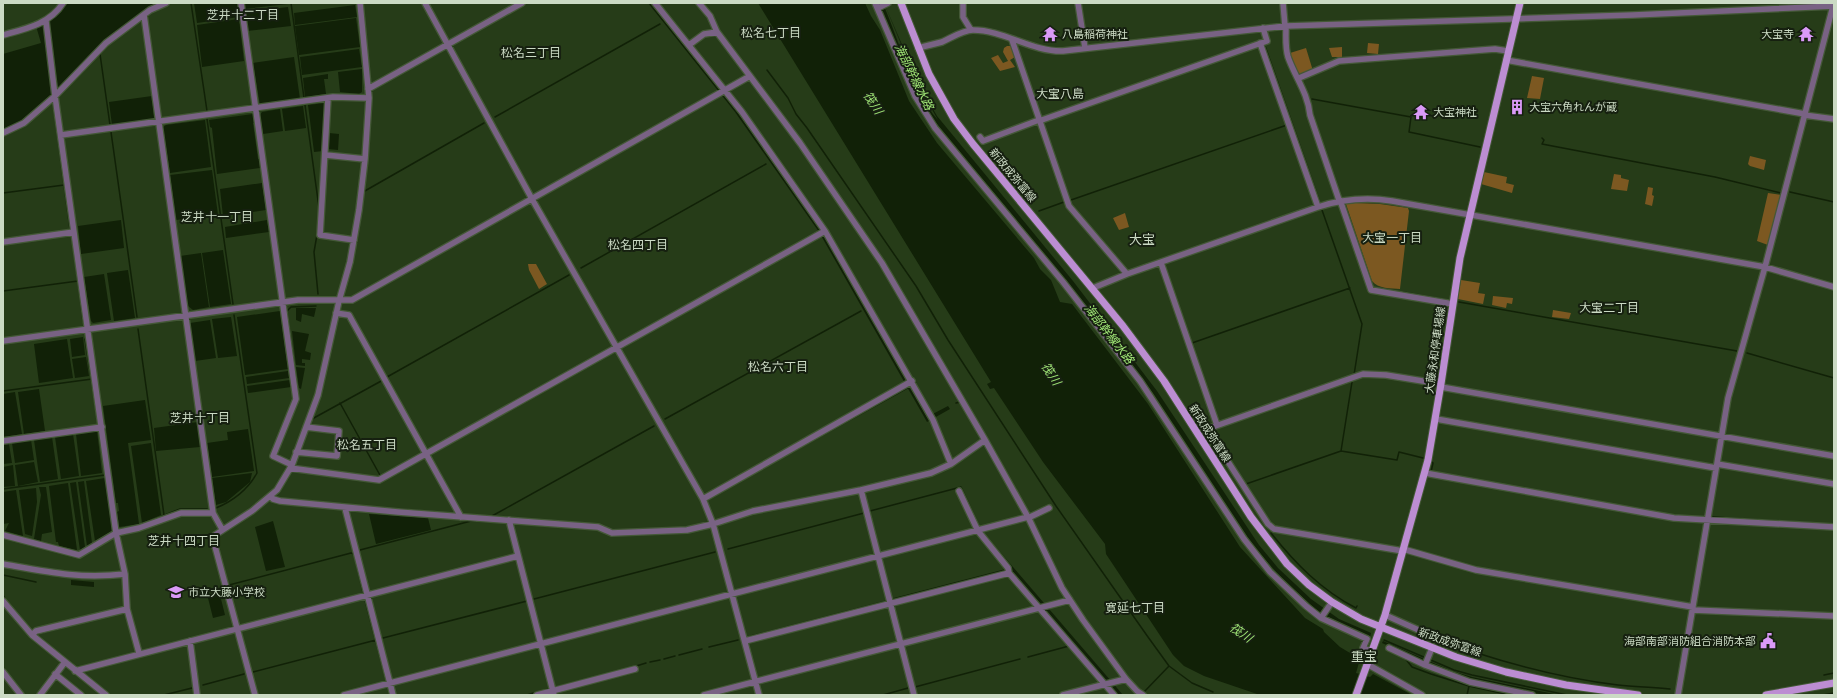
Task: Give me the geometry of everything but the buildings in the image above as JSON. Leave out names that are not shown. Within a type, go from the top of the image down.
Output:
[{"type":"main road","name":"新政成弥富線","points":[[901,3],[932,80],[954,119],[973,144],[1093,288],[1164,381],[1258,528],[1308,585],[1330,604],[1380,628],[1432,648],[1506,672],[1566,685],[1638,695]]},
{"type":"main road","name":"大藤永和停車場線","points":[[1356,695],[1385,615],[1425,473],[1436,419],[1453,304],[1469,215],[1520,3]]},
{"type":"main road","points":[[1766,695],[1834,683]]},
{"type":"street","points":[[3,35],[46,21],[58,11],[63,3]]},
{"type":"street","points":[[3,133],[24,123],[55,95],[106,43],[150,10],[166,3]]},
{"type":"street","points":[[241,3],[296,399],[273,456],[291,467],[379,480],[822,233]]},
{"type":"street","points":[[255,695],[213,539],[222,529],[271,496],[291,467],[318,395],[336,313],[350,262],[365,159],[369,98],[360,3]]},
{"type":"street","points":[[424,3],[532,199],[703,499],[713,524],[759,695]]},
{"type":"street","points":[[368,89],[522,3]]},
{"type":"street","points":[[655,3],[689,45],[822,233],[909,383],[934,420],[951,464]]},
{"type":"street","points":[[699,3],[710,16],[717,32],[800,143],[882,263],[986,440],[1070,600],[1126,679],[1143,695]]},
{"type":"street","points":[[888,3],[878,6],[915,96],[935,128],[1063,282],[1140,381],[1256,555],[1285,587],[1322,617],[1367,639],[1363,648],[1371,651]]},
{"type":"street","points":[[963,3],[963,17],[971,30]]},
{"type":"street","points":[[1078,3],[1085,48]]},
{"type":"street","points":[[1283,3],[1287,53],[1309,103],[1310,115],[1371,290],[1453,304]]},
{"type":"street","points":[[918,48],[940,42],[971,30],[992,32],[1012,40],[1054,51],[1285,26],[1633,15],[1833,6],[1765,267],[1728,398],[1678,695]]},
{"type":"street","points":[[144,15],[213,513],[222,529]]},
{"type":"street","points":[[46,21],[116,533],[125,574],[127,609],[139,653]]},
{"type":"street","points":[[980,137],[983,141],[1039,120],[1267,41],[1263,28]]},
{"type":"street","points":[[689,45],[704,34],[717,32]]},
{"type":"street","points":[[1012,40],[1069,206],[1127,274]]},
{"type":"street","points":[[1260,43],[1318,207]]},
{"type":"street","points":[[1299,78],[1339,61],[1495,49],[1508,50]]},
{"type":"street","points":[[1506,60],[1834,120]]},
{"type":"street","points":[[3,342],[298,300],[352,300],[750,76]]},
{"type":"street","points":[[328,98],[326,155],[320,235],[354,240]]},
{"type":"street","points":[[61,135],[328,98],[369,98]]},
{"type":"street","points":[[326,155],[365,159]]},
{"type":"street","points":[[1093,288],[1127,274],[1340,200],[1380,199],[1765,267],[1834,287]]},
{"type":"street","points":[[3,242],[74,232]]},
{"type":"street","points":[[1161,262],[1217,425]]},
{"type":"street","points":[[336,313],[349,315],[461,517]]},
{"type":"street","points":[[1834,456],[1386,375],[1363,374],[1207,429],[1268,524],[1274,529],[1403,550],[1476,570],[1693,608],[1834,616]]},
{"type":"street","points":[[703,499],[909,383]]},
{"type":"street","points":[[1436,419],[1716,466],[1834,484]]},
{"type":"street","points":[[3,441],[102,427]]},
{"type":"street","points":[[296,452],[337,456],[340,431],[306,427]]},
{"type":"street","points":[[271,496],[273,499],[280,501],[345,508],[598,527],[612,532],[687,530],[713,524],[753,511],[861,490],[931,473],[951,464],[986,440]]},
{"type":"street","points":[[1425,473],[1674,518],[1834,527]]},
{"type":"street","points":[[861,490],[914,695]]},
{"type":"street","points":[[959,491],[978,531],[1008,568],[1009,573],[1042,607],[1108,684],[1114,695]]},
{"type":"street","points":[[345,508],[393,695]]},
{"type":"street","points":[[344,695],[1028,518],[1049,508]]},
{"type":"street","points":[[3,535],[79,555],[116,533],[139,528],[181,513],[213,513]]},
{"type":"street","points":[[509,520],[554,693]]},
{"type":"street","points":[[75,671],[139,653],[518,556]]},
{"type":"street","points":[[3,564],[68,576],[99,577],[125,574]]},
{"type":"street","points":[[745,641],[1009,573]]},
{"type":"street","points":[[704,695],[1070,600]]},
{"type":"street","points":[[3,601],[32,635],[106,695]]},
{"type":"street","points":[[1322,617],[1330,604]]},
{"type":"street","points":[[32,635],[36,631],[127,609]]},
{"type":"street","points":[[1385,615],[1423,632]]},
{"type":"street","points":[[190,641],[197,695]]},
{"type":"street","points":[[1389,648],[1470,682],[1532,695]]},
{"type":"street","points":[[1425,664],[1432,648]]},
{"type":"street","points":[[40,695],[65,662]]},
{"type":"street","points":[[1367,664],[1422,695]]},
{"type":"street","points":[[537,695],[554,693],[635,669]]},
{"type":"street","points":[[3,672],[21,695]]},
{"type":"street","points":[[55,674],[81,695]]},
{"type":"street","points":[[1064,695],[1126,679]]},
{"type":"shaded area","points":[[1368,43],[1379,44],[1378,54],[1367,53]]},
{"type":"shaded area","points":[[1011,46],[1015,57],[1010,60],[1015,67],[1000,71],[991,58],[998,55],[1003,63],[1008,61],[1003,52],[1004,48]]},
{"type":"shaded area","points":[[1342,47],[1342,57],[1332,57],[1329,48]]},
{"type":"shaded area","points":[[1306,48],[1313,71],[1299,75],[1290,53]]},
{"type":"shaded area","points":[[1532,76],[1544,78],[1540,99],[1527,98]]},
{"type":"shaded area","points":[[1750,156],[1766,160],[1764,170],[1748,164]]},
{"type":"shaded area","points":[[1484,172],[1507,177],[1506,183],[1514,185],[1512,193],[1481,184]]},
{"type":"shaded area","points":[[1614,174],[1621,175],[1621,178],[1629,180],[1627,191],[1611,189]]},
{"type":"shaded area","points":[[1648,187],[1653,188],[1652,195],[1654,196],[1652,206],[1645,204]]},
{"type":"shaded area","points":[[1768,193],[1781,195],[1768,245],[1757,241]]},
{"type":"shaded area","points":[[1346,204],[1380,204],[1408,208],[1409,211],[1400,289],[1381,287],[1372,281]]},
{"type":"shaded area","points":[[1125,213],[1129,227],[1119,230],[1113,218]]},
{"type":"shaded area","points":[[528,264],[536,264],[547,284],[539,289],[529,270]]},
{"type":"shaded area","points":[[1461,280],[1480,283],[1478,293],[1485,294],[1483,304],[1458,299]]},
{"type":"shaded area","points":[[1493,296],[1513,298],[1512,304],[1507,303],[1506,308],[1492,305]]},
{"type":"shaded area","points":[[1553,310],[1571,313],[1569,319],[1552,317]]},
{"type":"water","points":[[67,3],[159,3],[104,42],[52,96],[19,123],[3,131],[3,54],[41,43],[36,26],[51,20]]},
{"type":"water","points":[[194,3],[237,3],[239,17],[197,23]]},
{"type":"water","points":[[244,3],[288,3],[288,4],[244,9]]},
{"type":"water","points":[[648,3],[650,3],[738,113],[823,234],[927,417],[948,406],[950,409],[927,422],[819,232],[735,112]]},
{"type":"water","name":"筏川","points":[[758,3],[865,3],[880,30],[909,101],[937,143],[1034,258],[1040,269],[1051,280],[1060,302],[1072,304],[1148,404],[1240,547],[1305,618],[1323,629],[1324,632],[1340,647],[1360,659],[1356,673],[1370,677],[1373,674],[1412,695],[1260,695],[1204,676],[1184,666],[1173,655],[1106,554],[1105,544],[1043,462],[994,388],[990,389],[987,384],[991,382]]},
{"type":"water","points":[[878,3],[882,3],[884,6],[907,66],[921,96],[929,109],[938,120],[918,85],[884,3],[919,84],[937,116],[1073,281],[1157,391],[1259,545],[1278,568],[1311,599],[1339,619],[1371,633],[1370,637],[1346,627],[1318,611],[1285,582],[1255,548],[1153,393],[1069,284],[933,119],[914,86]]},
{"type":"water","points":[[355,5],[357,17],[295,25],[294,13]]},
{"type":"water","points":[[288,7],[291,26],[247,31],[245,12]]},
{"type":"water","points":[[356,18],[360,47],[299,55],[295,26]]},
{"type":"water","points":[[239,19],[244,61],[202,67],[197,25]]},
{"type":"water","points":[[359,49],[362,67],[302,75],[300,57]]},
{"type":"water","points":[[294,57],[300,99],[260,105],[253,63]]},
{"type":"water","points":[[362,69],[362,92],[359,94],[340,92],[338,72]]},
{"type":"water","points":[[328,74],[328,79],[324,79],[326,94],[305,97],[303,78]]},
{"type":"water","points":[[152,96],[153,120],[112,125],[109,102]]},
{"type":"water","points":[[325,103],[323,151],[314,152],[308,105]]},
{"type":"water","points":[[303,106],[306,128],[285,131],[282,109]]},
{"type":"water","points":[[280,109],[283,131],[263,134],[260,115],[262,112]]},
{"type":"water","points":[[253,114],[260,168],[217,174],[212,128],[210,127],[209,120]]},
{"type":"water","points":[[205,120],[211,167],[170,173],[163,127],[166,125]]},
{"type":"water","points":[[329,133],[339,134],[338,150],[328,149]]},
{"type":"water","points":[[212,170],[218,215],[176,220],[170,175]]},
{"type":"water","points":[[262,183],[266,210],[223,216],[220,189]]},
{"type":"water","points":[[121,220],[124,248],[81,254],[78,226]]},
{"type":"water","points":[[267,220],[269,232],[226,238],[225,227]]},
{"type":"water","points":[[223,250],[231,304],[210,307],[202,253]]},
{"type":"water","points":[[201,253],[209,307],[193,310],[188,306],[180,256]]},
{"type":"water","points":[[128,270],[135,318],[114,321],[107,273]]},
{"type":"water","points":[[104,274],[111,320],[93,323],[91,321],[84,277]]},
{"type":"water","points":[[296,308],[316,308],[314,317],[302,314],[301,322],[296,320]]},
{"type":"water","points":[[280,311],[288,369],[245,375],[237,317]]},
{"type":"water","points":[[231,317],[237,356],[218,358],[212,319]]},
{"type":"water","points":[[210,320],[216,358],[195,361],[190,323]]},
{"type":"water","points":[[292,331],[309,334],[305,351],[311,353],[310,360],[302,359],[302,363],[305,363],[305,366],[296,365]]},
{"type":"water","points":[[83,337],[85,355],[72,357],[70,339]]},
{"type":"water","points":[[67,339],[73,378],[39,383],[34,344]]},
{"type":"water","points":[[86,357],[89,376],[75,378],[72,359]]},
{"type":"water","points":[[296,367],[305,368],[301,389],[299,388]]},
{"type":"water","points":[[288,371],[289,378],[247,384],[246,377]]},
{"type":"water","points":[[290,380],[291,387],[248,393],[247,386]]},
{"type":"water","points":[[39,389],[45,431],[24,434],[18,392]]},
{"type":"water","points":[[15,392],[22,434],[3,437],[3,394]]},
{"type":"water","points":[[145,400],[151,440],[128,443],[139,524],[119,527],[117,512],[119,511],[118,503],[116,503],[103,406]]},
{"type":"water","points":[[198,422],[200,447],[156,451],[154,428]]},
{"type":"water","points":[[248,429],[254,471],[212,477],[207,443],[228,440],[227,432]]},
{"type":"water","points":[[97,431],[102,473],[81,476],[76,434]]},
{"type":"water","points":[[73,434],[79,476],[61,479],[55,437]]},
{"type":"water","points":[[52,437],[58,479],[40,482],[34,440]]},
{"type":"water","points":[[31,440],[34,460],[15,463],[12,443]]},
{"type":"water","points":[[151,443],[161,515],[142,523],[131,446]]},
{"type":"water","points":[[3,444],[9,444],[12,463],[3,464]]},
{"type":"water","points":[[34,462],[38,482],[18,486],[15,465]]},
{"type":"water","points":[[13,465],[15,486],[3,487],[3,467]]},
{"type":"water","points":[[252,473],[250,482],[226,502],[216,505],[212,478]]},
{"type":"water","points":[[105,478],[112,531],[95,541],[86,481]]},
{"type":"water","points":[[84,481],[92,543],[87,546],[78,482]]},
{"type":"water","points":[[76,482],[85,547],[80,550],[70,483]]},
{"type":"water","points":[[68,483],[77,550],[59,546],[58,542],[56,542],[49,486]]},
{"type":"water","points":[[39,487],[46,487],[52,532],[42,534],[41,541],[34,539],[41,495]]},
{"type":"water","points":[[36,488],[37,502],[32,536],[25,534],[19,490]]},
{"type":"water","points":[[16,490],[23,536],[5,531],[9,523],[3,524],[3,492]]},
{"type":"water","points":[[369,514],[428,518],[431,530],[376,544]]},
{"type":"water","points":[[273,521],[285,567],[266,571],[255,527]]},
{"type":"water","points":[[1011,567],[1013,567],[1123,695],[1117,695],[1010,570]]},
{"type":"water","points":[[71,580],[94,582],[94,587],[71,585]]},
{"type":"water","points":[[220,595],[225,615],[213,618],[208,598]]},
{"type":"water","points":[[1383,641],[1452,671],[1472,677],[1559,695],[1545,695],[1471,680],[1429,664],[1382,643]]},
{"type":"waterway","points":[[191,3],[207,111]]},
{"type":"waterway","points":[[291,3],[304,98]]},
{"type":"waterway","points":[[495,117],[660,24]]},
{"type":"waterway","points":[[1265,46],[1319,200]]},
{"type":"waterway","points":[[100,54],[110,125]]},
{"type":"waterway","points":[[767,70],[788,98],[796,114],[916,286],[948,340],[1056,506],[1148,637],[1169,666],[1192,683],[1213,692]]},
{"type":"waterway","points":[[1312,99],[1411,117],[1409,132],[1480,147]]},
{"type":"waterway","points":[[53,104],[70,229]]},
{"type":"waterway","points":[[305,105],[319,208]]},
{"type":"waterway","points":[[207,119],[233,304]]},
{"type":"waterway","points":[[363,192],[484,123]]},
{"type":"waterway","points":[[1071,200],[1287,125]]},
{"type":"waterway","points":[[111,132],[137,317]]},
{"type":"waterway","points":[[1542,138],[1544,140],[1542,144],[1715,177],[1781,193]]},
{"type":"waterway","points":[[581,268],[766,164]]},
{"type":"waterway","points":[[3,193],[64,185]]},
{"type":"waterway","points":[[1790,192],[1834,202]]},
{"type":"waterway","points":[[1039,211],[1064,202]]},
{"type":"waterway","points":[[1322,210],[1362,324],[1354,375]]},
{"type":"waterway","points":[[318,229],[314,252],[318,294]]},
{"type":"waterway","points":[[72,237],[83,321]]},
{"type":"waterway","points":[[387,377],[569,275]]},
{"type":"waterway","points":[[3,291],[78,281]]},
{"type":"waterway","points":[[1192,343],[1350,288]]},
{"type":"waterway","points":[[1403,292],[1448,300]]},
{"type":"waterway","points":[[1459,302],[1737,351]]},
{"type":"waterway","points":[[298,392],[287,311],[291,307],[316,306]]},
{"type":"waterway","points":[[665,419],[861,311]]},
{"type":"waterway","points":[[216,508],[240,494],[257,473],[234,315]]},
{"type":"waterway","points":[[138,329],[164,515]]},
{"type":"waterway","points":[[85,339],[98,423]]},
{"type":"waterway","points":[[1747,353],[1834,378]]},
{"type":"waterway","points":[[3,391],[92,379]]},
{"type":"waterway","points":[[312,419],[383,380]]},
{"type":"waterway","points":[[1341,451],[1352,382]]},
{"type":"waterway","points":[[792,452],[909,387]]},
{"type":"waterway","points":[[956,403],[960,402]]},
{"type":"waterway","points":[[340,403],[381,477]]},
{"type":"waterway","points":[[492,516],[654,426]]},
{"type":"waterway","points":[[99,431],[100,439]]},
{"type":"waterway","points":[[1246,484],[1341,451],[1397,460],[1399,452],[1423,458]]},
{"type":"waterway","points":[[1431,472],[1432,462]]},
{"type":"waterway","points":[[3,489],[105,475]]},
{"type":"waterway","points":[[870,511],[961,487],[979,526]]},
{"type":"waterway","points":[[145,523],[180,509],[207,509]]},
{"type":"waterway","points":[[400,509],[456,514]]},
{"type":"waterway","points":[[728,549],[864,513]]},
{"type":"waterway","points":[[1713,517],[1814,523]]},
{"type":"waterway","points":[[360,550],[471,521],[495,522]]},
{"type":"waterway","points":[[121,529],[132,527]]},
{"type":"waterway","points":[[1271,533],[1289,555],[1309,575],[1343,601],[1356,608],[1357,606]]},
{"type":"waterway","points":[[988,539],[1012,567],[1012,569]]},
{"type":"waterway","points":[[534,599],[715,552]]},
{"type":"waterway","points":[[229,585],[351,553],[354,554],[363,592]]},
{"type":"waterway","points":[[893,599],[1005,570]]},
{"type":"waterway","points":[[3,575],[36,582]]},
{"type":"waterway","points":[[3,595],[6,601]]},
{"type":"waterway","points":[[365,600],[386,680]]},
{"type":"waterway","points":[[383,638],[527,601]]},
{"type":"waterway","points":[[751,636],[887,601]]},
{"type":"waterway","points":[[37,634],[62,628]]},
{"type":"waterway","points":[[1423,634],[1495,659],[1543,672],[1618,685],[1670,689]]},
{"type":"waterway","points":[[253,672],[376,640]]},
{"type":"waterway","points":[[709,647],[738,640]]},
{"type":"waterway","name":"海部幹線水路","points":[[1384,640],[1454,670],[1567,695]]},
{"type":"waterway","points":[[1028,657],[1069,646]]},
{"type":"waterway","points":[[679,655],[702,649]]},
{"type":"waterway","points":[[664,659],[675,656]]},
{"type":"waterway","points":[[1404,657],[1412,667],[1431,674],[1469,686],[1505,694]]},
{"type":"waterway","points":[[915,687],[1020,659]]},
{"type":"waterway","points":[[650,662],[660,660]]},
{"type":"waterway","points":[[633,667],[646,663]]},
{"type":"waterway","points":[[1144,692],[1169,666]]},
{"type":"waterway","points":[[1824,675],[1834,673]]},
{"type":"waterway","points":[[203,685],[244,674]]},
{"type":"waterway","points":[[556,687],[591,678]]},
{"type":"waterway","points":[[1467,695],[1469,686]]},
{"type":"waterway","points":[[164,695],[192,688]]},
{"type":"waterway","points":[[388,688],[390,695]]},
{"type":"waterway","points":[[883,695],[908,688]]},
{"type":"waterway","points":[[527,695],[537,692]]},
{"type":"waterway","points":[[1823,695],[1834,693]]},
{"type":"place","name":"八島稲荷神社","points":[[1050,34]]},
{"type":"place","name":"大宝寺","points":[[1806,34]]},
{"type":"place","name":"大宝六角れんが蔵","points":[[1517,107]]},
{"type":"place","name":"大宝神社","points":[[1421,112]]},
{"type":"place","name":"市立大藤小学校","points":[[176,592]]},
{"type":"place","name":"海部南部消防組合消防本部","points":[[1768,641]]},
{"type":"district","name":"芝井十二丁目","points":[[243,15]]},
{"type":"district","name":"松名七丁目","points":[[771,33]]},
{"type":"district","name":"松名三丁目","points":[[531,53]]},
{"type":"district","name":"大宝八島","points":[[1060,94]]},
{"type":"district","name":"芝井十一丁目","points":[[217,217]]},
{"type":"district","name":"大宝一丁目","points":[[1392,238]]},
{"type":"district","name":"大宝","points":[[1142,239]]},
{"type":"district","name":"松名四丁目","points":[[638,245]]},
{"type":"district","name":"大宝二丁目","points":[[1609,308]]},
{"type":"district","name":"松名六丁目","points":[[778,367]]},
{"type":"district","name":"芝井十丁目","points":[[200,418]]},
{"type":"district","name":"松名五丁目","points":[[367,445]]},
{"type":"district","name":"芝井十四丁目","points":[[184,541]]},
{"type":"district","name":"寛延七丁目","points":[[1135,608]]},
{"type":"district","name":"重宝","points":[[1364,656]]}]
